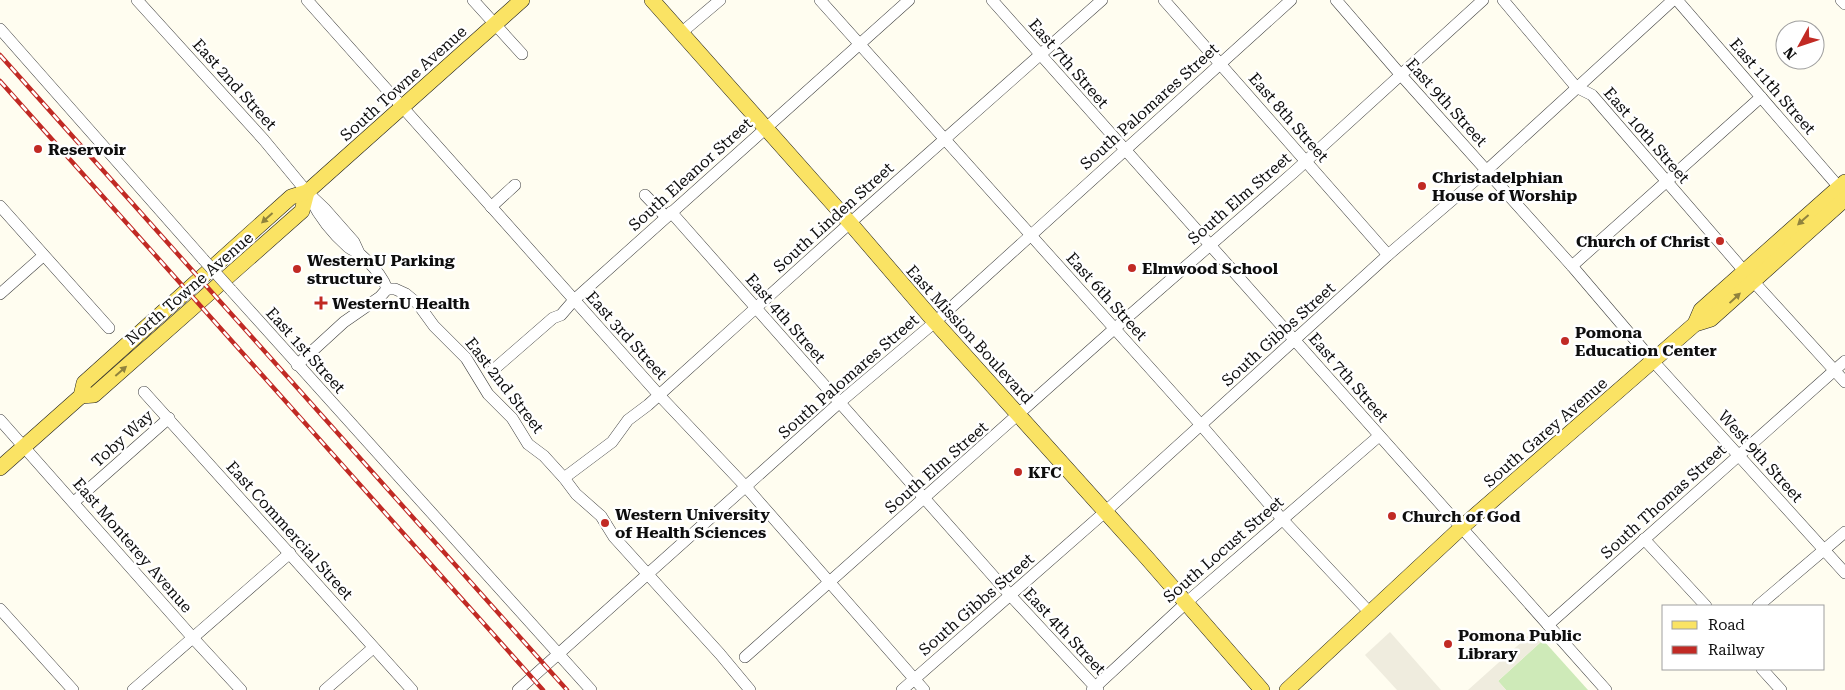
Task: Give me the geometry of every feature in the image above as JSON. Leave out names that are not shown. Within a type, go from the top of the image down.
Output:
[{"type":"main road","name":"South Towne Avenue","points":[[307,192],[403,108],[450,62],[522,0]]},
{"type":"main road","name":"East Mission Boulevard","points":[[652,0],[765,129],[850,222],[935,322],[1106,510],[1262,690]]},
{"type":"main road","name":"South Garey Avenue","points":[[1287,690],[1462,528],[1695,324],[1702,310],[1749,276],[1844,191]]},
{"type":"main road","name":"North Towne Avenue","points":[[0,468],[81,396],[84,383],[133,337],[292,197],[307,192]]},
{"type":"main road","name":"North Towne Avenue","points":[[81,396],[94,395],[302,211],[307,192]]},
{"type":"street","name":"East 2nd Street","points":[[137,0],[264,140],[307,192],[354,242],[360,255],[385,282],[387,288],[406,294],[418,304],[434,326],[466,358],[488,394],[512,418],[528,444],[544,456],[576,494],[601,516],[614,537],[750,690]]},
{"type":"street","name":"East 3rd Street","points":[[307,0],[574,300],[746,487],[924,690]]},
{"type":"street","points":[[473,0],[522,54]]},
{"type":"street","points":[[681,34],[720,0]]},
{"type":"street","name":"East 6th Street","points":[[820,0],[1201,425],[1282,520],[1371,614]]},
{"type":"street","name":"South Eleanor Street","points":[[492,371],[553,318],[557,309],[574,300],[909,0]]},
{"type":"street","name":"East 7th Street","points":[[992,0],[1606,690]]},
{"type":"street","name":"South Linden Street","points":[[564,478],[612,442],[628,420],[1102,0]]},
{"type":"street","name":"East 8th Street","points":[[1164,0],[1388,255]]},
{"type":"street","name":"South Palomares Street","points":[[518,690],[839,403],[935,322],[1291,0]]},
{"type":"street","name":"East 9th Street","points":[[1336,0],[1572,266],[1653,361]]},
{"type":"street","name":"South Elm Street","points":[[745,657],[1114,329],[1306,162],[1483,0]]},
{"type":"street","name":"East 10th Street","points":[[1503,0],[1576,87],[1592,95],[1749,276],[1845,382]]},
{"type":"street","name":"South Gibbs Street","points":[[902,690],[1295,341],[1388,255],[1486,171],[1672,0]]},
{"type":"street","name":"East 11th Street","points":[[1677,0],[1844,191]]},
{"type":"street","points":[[1841,0],[1845,4]]},
{"type":"street","name":"East 1st Street","points":[[0,29],[297,366],[591,690]]},
{"type":"street","points":[[1572,266],[1761,96]]},
{"type":"street","points":[[491,207],[515,186]]},
{"type":"street","name":"East 4th Street","points":[[645,195],[668,215],[756,308],[1010,596],[1095,689]]},
{"type":"street","points":[[0,206],[109,328]]},
{"type":"street","points":[[0,294],[43,256]]},
{"type":"street","points":[[297,366],[344,322],[380,297],[387,288]]},
{"type":"street","name":"West 9th Street","points":[[1653,361],[1845,572]]},
{"type":"street","name":"South Thomas Street","points":[[1548,625],[1845,361]]},
{"type":"street","name":"East Commercial Street","points":[[144,392],[412,690]]},
{"type":"street","name":"Toby Way","points":[[74,502],[169,418]]},
{"type":"street","name":"East Monterey Avenue","points":[[0,420],[241,690]]},
{"type":"street","name":"South Locust Street","points":[[1095,689],[1187,602],[1379,436]]},
{"type":"street","points":[[1759,605],[1845,532]]},
{"type":"street","points":[[1644,539],[1705,605]]},
{"type":"street","points":[[133,690],[290,553]]},
{"type":"street","points":[[0,608],[73,690]]},
{"type":"street","points":[[325,690],[373,648]]},
{"type":"street","points":[[1763,670],[1781,690]]},
{"type":"green space","points":[[1543,640],[1588,690],[1506,690],[1498,681]]},
{"type":"shaded area","points":[[1535,630],[1543,640],[1498,681],[1506,690],[1468,690]]},
{"type":"shaded area","points":[[1390,632],[1441,690],[1397,690],[1365,655]]},
{"type":"railway","points":[[0,55],[567,690]]},
{"type":"railway","points":[[0,81],[543,690]]},
{"type":"place","name":"Reservoir","points":[[38,149]]},
{"type":"place","name":"Christadelphian House of Worship","points":[[1422,186]]},
{"type":"place","name":"Church of Christ","points":[[1720,241]]},
{"type":"place","name":"Elmwood School","points":[[1132,268]]},
{"type":"place","name":"WesternU Parking structure","points":[[297,269]]},
{"type":"place","name":"WesternU Health","points":[[321,303]]},
{"type":"place","name":"Pomona Education Center","points":[[1565,341]]},
{"type":"place","name":"KFC","points":[[1018,472]]},
{"type":"place","name":"Church of God","points":[[1392,516]]},
{"type":"place","name":"Western University of Health Sciences","points":[[605,523]]},
{"type":"place","name":"Pomona Public Library","points":[[1448,644]]}]
